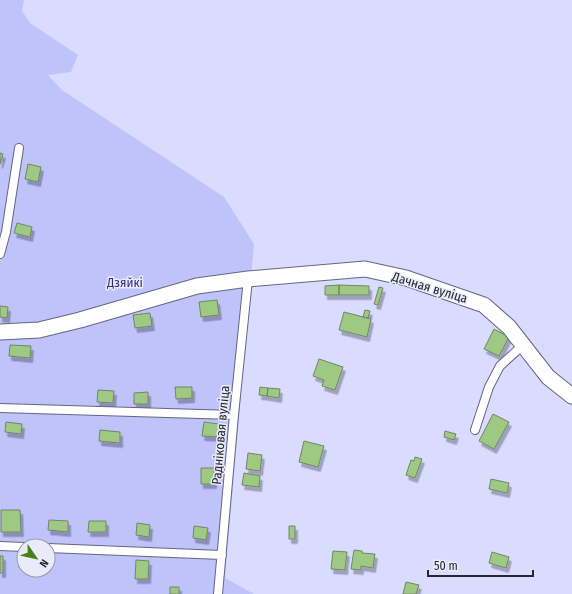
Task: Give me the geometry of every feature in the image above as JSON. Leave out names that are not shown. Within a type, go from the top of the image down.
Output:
[{"type":"street","name":"Дачная вуліца","points":[[0,332],[39,330],[80,320],[197,286],[248,279],[365,269],[406,278],[484,305],[509,327],[548,377],[572,396]]},
{"type":"lane","points":[[0,254],[6,232],[18,148]]},
{"type":"lane","name":"Радніковая вуліца","points":[[218,594],[248,279]]},
{"type":"lane","points":[[475,430],[489,387],[500,366],[523,346]]},
{"type":"lane","points":[[0,408],[234,415]]},
{"type":"lane","points":[[0,546],[16,547]]},
{"type":"lane","points":[[56,548],[222,555]]},
{"type":"green space","name":"Дзяйкі","points":[[0,0],[24,0],[22,11],[30,23],[78,55],[71,72],[48,75],[62,90],[224,197],[254,244],[225,578],[254,594],[0,594]]},
{"type":"building","points":[[0,153],[3,154],[0,164]]},
{"type":"building","points":[[28,164],[41,167],[38,182],[25,179]]},
{"type":"building","points":[[17,223],[32,227],[30,237],[14,233]]},
{"type":"building","points":[[339,285],[369,286],[369,295],[339,295]]},
{"type":"building","points":[[339,285],[339,295],[325,295],[325,286]]},
{"type":"building","points":[[379,287],[383,288],[378,305],[374,304]]},
{"type":"building","points":[[217,300],[219,315],[201,317],[199,302]]},
{"type":"building","points":[[0,306],[8,307],[7,318],[0,317]]},
{"type":"building","points":[[365,310],[370,311],[368,318],[363,317]]},
{"type":"building","points":[[344,312],[371,319],[367,337],[339,330]]},
{"type":"building","points":[[150,313],[152,326],[135,328],[133,315]]},
{"type":"building","points":[[494,329],[509,337],[499,356],[484,349]]},
{"type":"building","points":[[10,345],[31,346],[30,358],[9,356]]},
{"type":"building","points":[[319,359],[343,367],[335,390],[322,386],[324,380],[313,376]]},
{"type":"building","points":[[175,387],[192,387],[192,398],[176,399]]},
{"type":"building","points":[[260,387],[268,388],[267,396],[259,395]]},
{"type":"building","points":[[268,388],[280,389],[279,398],[267,396]]},
{"type":"building","points":[[98,390],[114,391],[113,403],[97,402]]},
{"type":"building","points":[[148,392],[148,404],[134,404],[134,393]]},
{"type":"building","points":[[493,414],[509,422],[494,449],[479,441]]},
{"type":"building","points":[[6,422],[22,424],[21,434],[5,432]]},
{"type":"building","points":[[204,422],[219,424],[218,437],[202,436]]},
{"type":"building","points":[[100,430],[120,432],[120,443],[99,441]]},
{"type":"building","points":[[445,431],[456,434],[454,440],[444,437]]},
{"type":"building","points":[[304,441],[324,446],[318,467],[299,462]]},
{"type":"building","points":[[248,453],[262,455],[260,471],[246,469]]},
{"type":"building","points":[[415,457],[422,459],[415,478],[406,475],[411,460],[414,461]]},
{"type":"building","points":[[201,468],[214,468],[214,484],[201,484]]},
{"type":"building","points":[[244,473],[260,476],[259,487],[242,485]]},
{"type":"building","points":[[491,479],[509,483],[507,493],[489,489]]},
{"type":"building","points":[[1,510],[20,510],[21,532],[1,532]]},
{"type":"building","points":[[49,520],[68,521],[68,532],[48,530]]},
{"type":"building","points":[[89,521],[106,521],[106,532],[88,532]]},
{"type":"building","points":[[137,523],[150,525],[149,537],[136,535]]},
{"type":"building","points":[[194,526],[208,528],[206,540],[193,538]]},
{"type":"building","points":[[289,526],[295,526],[295,539],[289,539]]},
{"type":"building","points":[[354,550],[362,551],[362,553],[375,554],[373,568],[361,566],[361,570],[351,569]]},
{"type":"building","points":[[333,551],[347,552],[345,570],[331,569]]},
{"type":"building","points":[[492,552],[509,557],[506,568],[489,563]]},
{"type":"building","points":[[0,556],[3,556],[3,573],[0,573]]},
{"type":"building","points":[[136,560],[149,561],[148,579],[135,579]]},
{"type":"building","points":[[406,582],[419,585],[416,594],[403,594]]},
{"type":"building","points":[[170,587],[179,587],[179,594],[170,594]]}]
